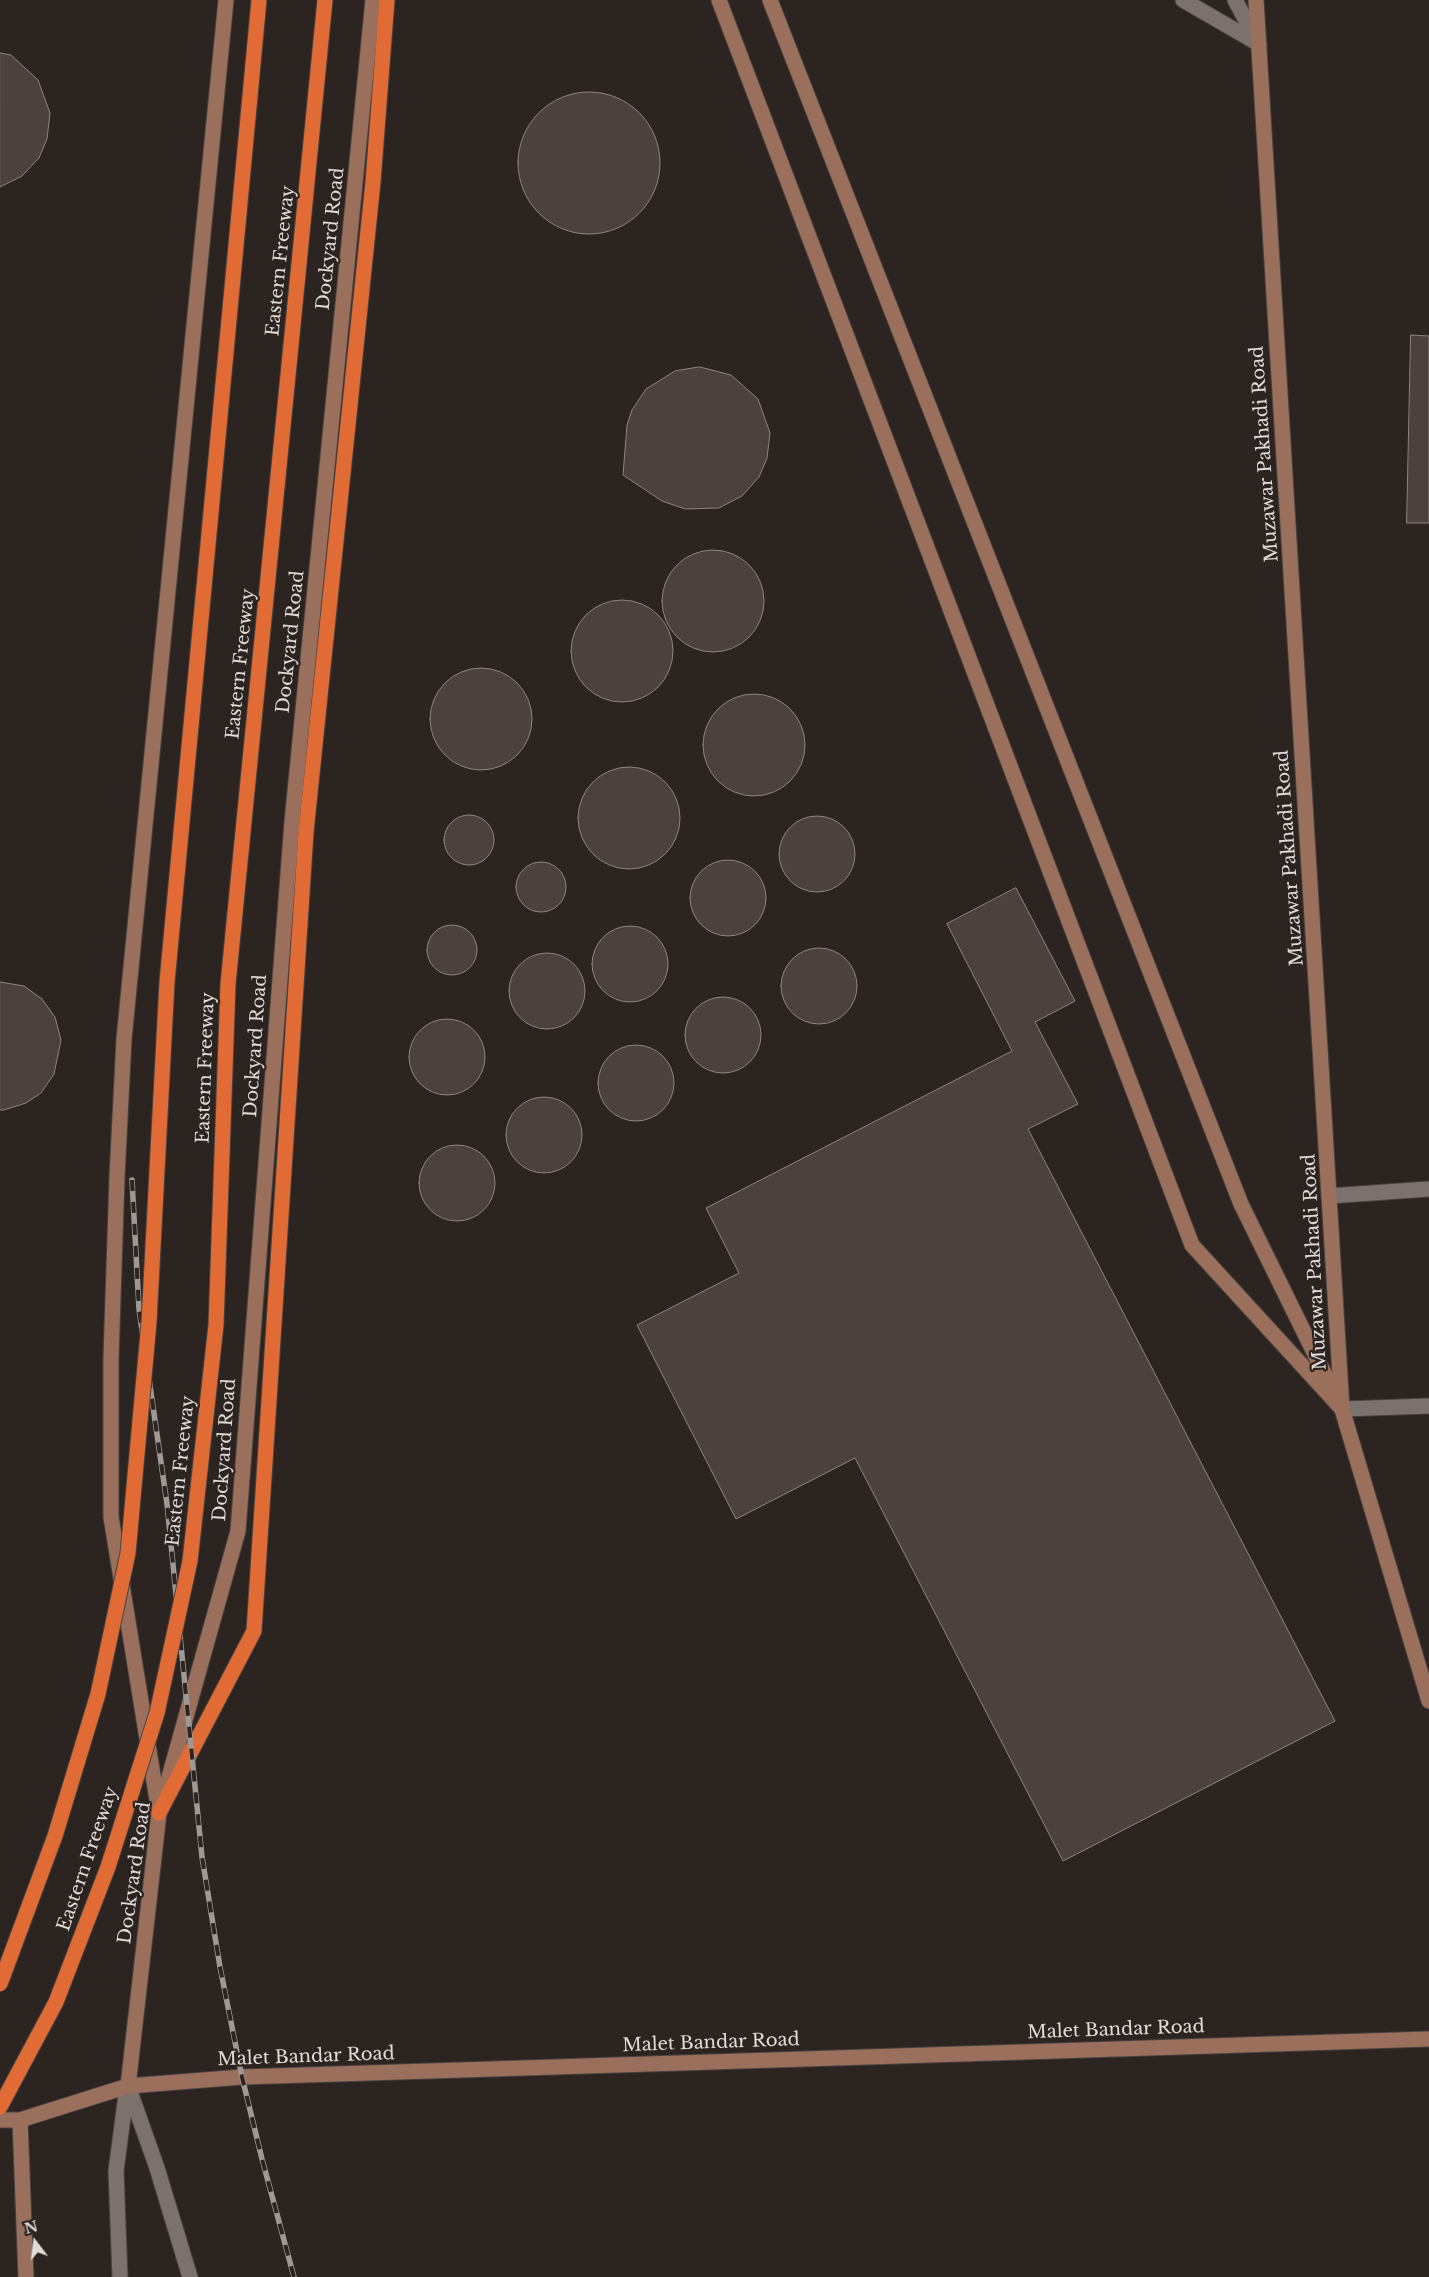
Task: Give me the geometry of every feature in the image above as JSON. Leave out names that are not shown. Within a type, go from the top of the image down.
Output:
[{"type":"highway","points":[[0,1984],[54,1836],[98,1694],[128,1553],[149,1322],[167,982],[259,0]]},
{"type":"highway","name":"Eastern Freeway","points":[[0,2107],[56,2002],[108,1867],[157,1713],[190,1561],[216,1325],[228,984],[326,0]]},
{"type":"highway","points":[[159,1813],[254,1631],[306,832],[373,182],[387,0]]},
{"type":"street","points":[[159,1813],[111,1517],[111,1358],[116,1176],[124,1039],[226,0]]},
{"type":"street","name":"Dockyard Road","points":[[128,2086],[159,1813],[238,1531],[292,822],[373,0]]},
{"type":"street","points":[[719,0],[1192,1245],[1342,1410]]},
{"type":"street","points":[[770,0],[1241,1204],[1342,1410]]},
{"type":"street","points":[[1183,0],[1259,44]]},
{"type":"street","points":[[1235,0],[1259,44]]},
{"type":"street","name":"Muzawar Pakhadi Road","points":[[1256,0],[1342,1410],[1429,1701]]},
{"type":"street","points":[[1330,1196],[1429,1189]]},
{"type":"street","points":[[1342,1410],[1429,1406]]},
{"type":"street","name":"Malet Bandar Road","points":[[0,2120],[20,2120],[128,2086],[252,2076],[1429,2039]]},
{"type":"street","points":[[120,2277],[116,2171],[128,2086]]},
{"type":"street","points":[[128,2086],[157,2168],[190,2277]]},
{"type":"street","points":[[20,2120],[26,2277]]},
{"type":"building","points":[[0,53],[11,55],[38,80],[50,113],[47,139],[39,158],[22,176],[0,187]]},
{"type":"building","points":[[589,92],[603,93],[616,97],[629,104],[639,113],[648,123],[655,136],[659,149],[659,177],[655,190],[648,203],[639,213],[629,222],[616,229],[603,233],[589,234],[575,233],[562,229],[549,222],[539,213],[530,203],[523,190],[519,177],[518,163],[519,149],[523,136],[530,123],[539,113],[549,104],[562,97],[575,93]]},
{"type":"building","points":[[1411,335],[1429,336],[1429,523],[1407,523]]},
{"type":"building","points":[[700,367],[731,375],[758,399],[770,433],[767,458],[759,477],[742,496],[719,508],[685,509],[662,501],[623,475],[627,425],[632,410],[646,389],[675,371]]},
{"type":"building","points":[[713,550],[733,554],[749,565],[760,581],[764,601],[760,621],[749,637],[733,648],[713,652],[693,648],[677,637],[666,621],[662,601],[666,581],[677,565],[693,554]]},
{"type":"building","points":[[622,600],[642,604],[658,615],[669,631],[673,651],[669,671],[658,687],[642,698],[622,702],[602,698],[586,687],[575,671],[571,651],[575,631],[586,615],[602,604]]},
{"type":"building","points":[[481,668],[501,672],[517,683],[528,699],[532,719],[528,739],[517,755],[501,766],[481,770],[461,766],[445,755],[434,739],[430,719],[434,699],[445,683],[461,672]]},
{"type":"building","points":[[754,694],[774,698],[790,709],[801,725],[805,745],[801,765],[790,781],[774,792],[754,796],[734,792],[718,781],[707,765],[703,745],[707,725],[718,709],[734,698]]},
{"type":"building","points":[[629,767],[649,771],[665,782],[676,798],[680,818],[676,838],[665,854],[649,865],[629,869],[609,865],[593,854],[582,838],[578,818],[582,798],[593,782],[609,771]]},
{"type":"building","points":[[474,815],[487,822],[493,830],[493,850],[487,858],[479,864],[464,865],[451,858],[445,850],[444,835],[451,822],[459,816]]},
{"type":"building","points":[[817,816],[832,819],[844,827],[852,839],[855,854],[852,869],[844,881],[832,889],[817,892],[802,889],[790,881],[782,869],[779,854],[782,839],[790,827],[802,819]]},
{"type":"building","points":[[728,860],[743,863],[755,871],[763,883],[766,898],[763,913],[755,925],[743,933],[728,936],[713,933],[701,925],[693,913],[690,898],[693,883],[701,871],[713,863]]},
{"type":"building","points":[[536,862],[546,862],[559,869],[566,882],[566,892],[559,905],[546,912],[536,912],[527,908],[520,901],[516,892],[516,882],[520,873],[527,866]]},
{"type":"building","points":[[1016,888],[1075,1001],[1035,1022],[1078,1104],[1028,1129],[1335,1721],[1063,1861],[855,1458],[736,1519],[637,1325],[739,1273],[706,1208],[1012,1051],[947,924]]},
{"type":"building","points":[[447,925],[457,925],[470,932],[477,945],[477,955],[470,968],[457,975],[447,975],[438,971],[431,964],[427,955],[427,945],[431,936],[438,929]]},
{"type":"building","points":[[630,926],[645,929],[657,937],[665,949],[668,964],[665,979],[657,991],[645,999],[630,1002],[615,999],[603,991],[595,979],[592,964],[595,949],[603,937],[615,929]]},
{"type":"building","points":[[819,948],[834,951],[846,959],[854,971],[857,986],[854,1001],[846,1013],[834,1021],[819,1024],[804,1021],[792,1013],[784,1001],[781,986],[784,971],[792,959],[804,951]]},
{"type":"building","points":[[547,953],[562,956],[574,964],[582,976],[585,991],[582,1006],[574,1018],[562,1026],[547,1029],[532,1026],[520,1018],[512,1006],[509,991],[512,976],[520,964],[532,956]]},
{"type":"building","points":[[0,982],[24,986],[42,999],[55,1017],[61,1040],[54,1074],[41,1093],[26,1103],[4,1110],[0,1110]]},
{"type":"building","points":[[723,997],[738,1000],[750,1008],[758,1020],[761,1035],[758,1050],[750,1062],[738,1070],[723,1073],[708,1070],[696,1062],[688,1050],[685,1035],[688,1020],[696,1008],[708,1000]]},
{"type":"building","points":[[447,1019],[462,1022],[474,1030],[482,1042],[485,1057],[482,1072],[474,1084],[462,1092],[447,1095],[432,1092],[420,1084],[412,1072],[409,1057],[412,1042],[420,1030],[432,1022]]},
{"type":"building","points":[[636,1045],[651,1048],[663,1056],[671,1068],[674,1083],[671,1098],[663,1110],[651,1118],[636,1121],[621,1118],[609,1110],[601,1098],[598,1083],[601,1068],[609,1056],[621,1048]]},
{"type":"building","points":[[544,1097],[559,1100],[571,1108],[579,1120],[582,1135],[579,1150],[571,1162],[559,1170],[544,1173],[529,1170],[517,1162],[509,1150],[506,1135],[509,1120],[517,1108],[529,1100]]},
{"type":"building","points":[[457,1145],[472,1148],[484,1156],[492,1168],[495,1183],[492,1198],[484,1210],[472,1218],[457,1221],[442,1218],[430,1210],[422,1198],[419,1183],[422,1168],[430,1156],[442,1148]]},
{"type":"railway","points":[[132,1180],[139,1309],[167,1504],[202,1857],[220,1967],[242,2077],[294,2277]]}]
